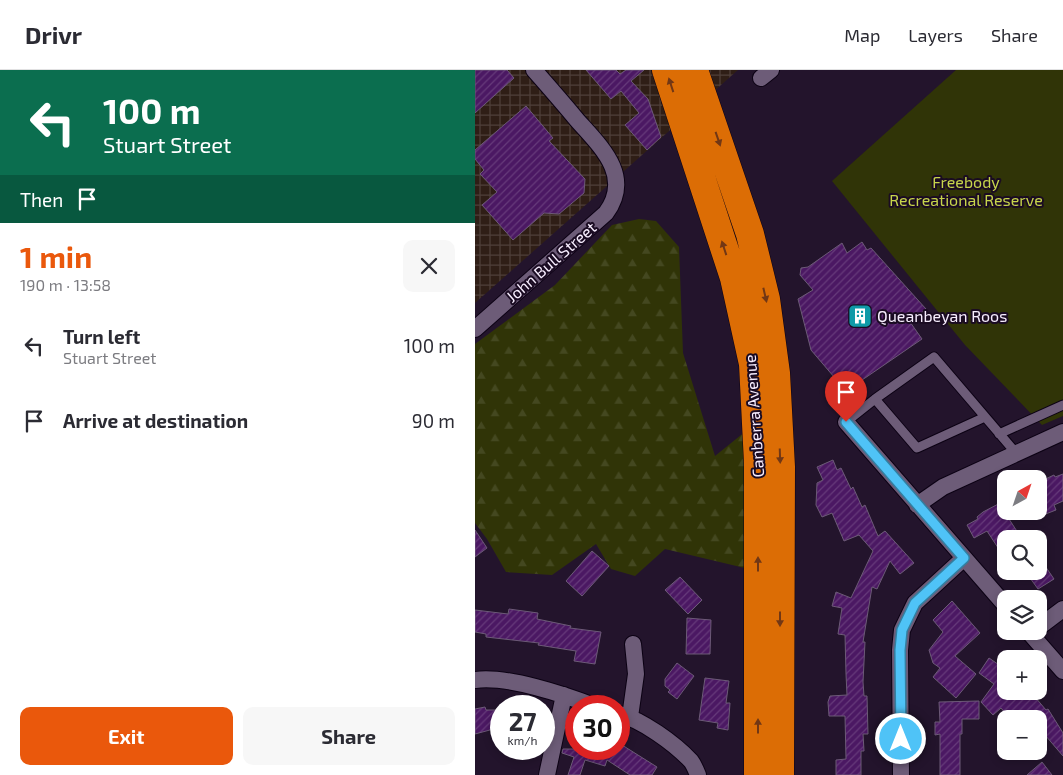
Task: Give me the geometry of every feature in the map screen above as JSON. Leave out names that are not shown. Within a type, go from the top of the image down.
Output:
[{"type":"highway","name":"Canberra Avenue","points":[[666,70],[734,278],[753,364],[758,472],[758,775]]},
{"type":"highway","name":"Canberra Avenue","points":[[694,70],[750,234],[766,299],[777,373],[781,467],[780,775]]},
{"type":"street","name":"John Bull Street","points":[[475,329],[606,214],[613,201],[616,188],[613,168],[604,150],[534,70]]},
{"type":"street","points":[[846,422],[997,596]]},
{"type":"street","points":[[917,505],[943,487],[1063,432]]},
{"type":"street","points":[[901,775],[900,650],[902,630],[915,603],[964,558]]},
{"type":"street","points":[[1047,621],[1063,609]]},
{"type":"street","points":[[1040,640],[1063,671]]},
{"type":"street","points":[[630,695],[636,674],[633,644]]},
{"type":"street","points":[[475,680],[485,678],[564,695],[547,775]]},
{"type":"street","points":[[630,719],[666,740],[692,762],[698,775]]},
{"type":"lane","points":[[846,422],[934,357],[1016,452]]},
{"type":"lane","points":[[875,399],[917,448],[985,417]]},
{"type":"lane","points":[[999,434],[1063,405]]},
{"type":"shaded area","points":[[475,70],[738,70],[475,303]]},
{"type":"green space","name":"Freebody Recreational Reserve","points":[[956,70],[1063,70],[1063,416],[1042,425],[965,345],[832,181]]},
{"type":"green space","points":[[639,219],[656,221],[679,247],[683,353],[715,456],[746,431],[749,569],[665,549],[635,576],[611,569],[596,544],[552,575],[506,572],[487,539],[475,523],[475,344],[555,285],[612,225]]},
{"type":"building","points":[[475,70],[507,70],[514,78],[475,113]]},
{"type":"building","points":[[586,70],[616,70],[620,74],[626,70],[644,70],[631,81],[648,99],[661,137],[647,150],[625,125],[639,113],[621,91],[611,99]]},
{"type":"building","points":[[526,106],[553,138],[549,141],[585,179],[584,193],[559,214],[544,213],[513,240],[482,205],[497,192],[480,174],[484,170],[475,159],[475,150]]},
{"type":"building","name":"Queanbeyan Roos","points":[[862,242],[867,250],[871,248],[926,309],[910,322],[922,339],[846,391],[811,350],[798,299],[813,290],[800,275],[801,268],[808,267],[842,243],[847,253]]},
{"type":"building","points":[[833,460],[837,470],[841,468],[851,489],[853,487],[862,507],[865,505],[878,536],[885,531],[914,563],[900,574],[890,561],[877,589],[872,587],[863,642],[865,642],[863,682],[864,696],[867,696],[868,734],[863,734],[864,751],[861,751],[861,775],[836,775],[836,760],[846,759],[845,716],[829,716],[828,702],[830,696],[847,695],[845,635],[838,634],[842,608],[832,606],[836,592],[851,598],[873,551],[859,535],[844,541],[832,513],[822,517],[816,505],[817,483],[823,480],[817,467]]},
{"type":"building","points":[[1063,474],[1063,501],[1054,505],[1056,510],[1047,513],[1047,478],[1054,475],[1055,477]]},
{"type":"building","points":[[997,505],[997,520],[1010,520],[1016,530],[997,530],[997,546],[987,531],[974,538],[967,525],[978,519],[977,517]]},
{"type":"building","points":[[475,530],[487,548],[475,557]]},
{"type":"building","points":[[592,551],[609,566],[582,596],[566,581]]},
{"type":"building","points":[[1047,569],[1054,579],[1038,589],[1032,580],[1047,580]]},
{"type":"building","points":[[680,577],[702,600],[688,614],[665,590]]},
{"type":"building","points":[[952,601],[980,633],[955,656],[976,674],[956,698],[933,677],[940,668],[933,663],[929,650],[943,632],[933,620]]},
{"type":"building","points":[[509,609],[538,613],[537,619],[571,626],[570,628],[601,632],[595,664],[574,661],[576,651],[538,645],[539,643],[486,637],[486,634],[475,632],[475,610],[508,614]]},
{"type":"building","points":[[687,618],[711,620],[710,654],[686,654]]},
{"type":"building","points":[[989,658],[997,664],[997,700],[1038,700],[1046,710],[1003,710],[1001,708],[993,715],[981,702],[994,684],[979,673]]},
{"type":"building","points":[[677,663],[694,676],[677,699],[668,692],[670,690],[665,686],[665,679]]},
{"type":"building","points":[[705,678],[729,681],[726,703],[730,703],[728,730],[717,728],[718,723],[699,720]]},
{"type":"building","points":[[979,701],[979,719],[962,719],[960,775],[940,775],[940,734],[935,735],[935,722],[940,722],[939,702]]},
{"type":"building","points":[[485,707],[486,710],[490,710],[490,730],[475,734],[475,709]]},
{"type":"building","points":[[1048,709],[1063,733],[1063,756],[1047,737],[1046,710]]},
{"type":"building","points":[[630,750],[657,767],[652,775],[630,775],[607,760],[630,760]]},
{"type":"building","points":[[573,760],[585,760],[580,775],[568,775]]},
{"type":"building","points":[[585,760],[607,760],[605,766]]},
{"type":"building","points":[[1042,762],[1052,775],[1027,775]]},
{"type":"place","name":"Queanbeyan Roos","points":[[860,316]]},
{"type":"route","points":[[846,422],[964,558],[915,603],[902,630],[900,650],[901,739]]}]
